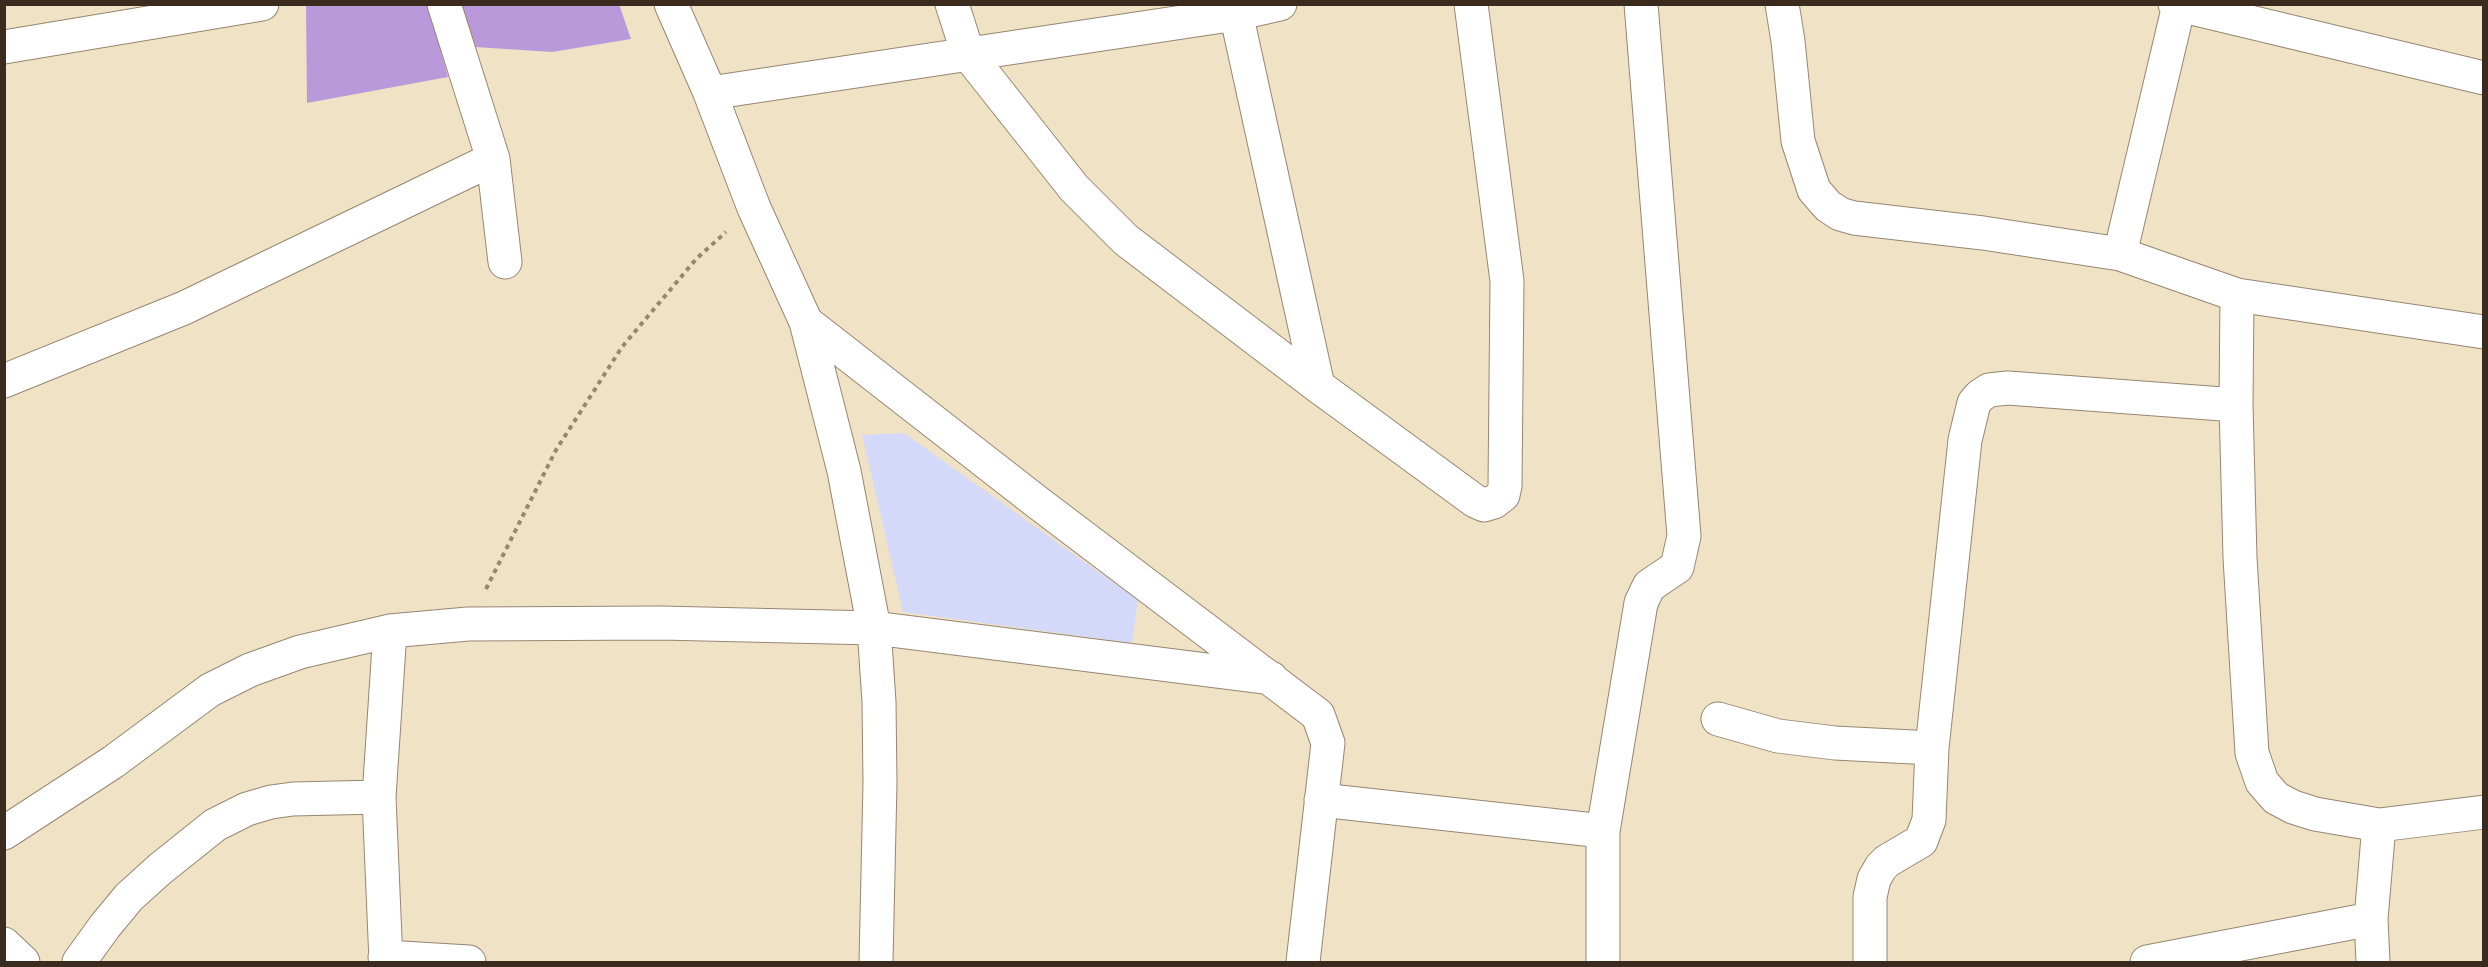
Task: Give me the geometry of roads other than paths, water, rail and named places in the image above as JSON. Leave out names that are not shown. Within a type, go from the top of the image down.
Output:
[{"type":"street","points":[[4,47],[262,4]]},
{"type":"street","points":[[444,4],[492,159],[505,262]]},
{"type":"street","points":[[671,4],[710,93],[754,208],[806,322],[844,471],[874,628],[879,702],[876,963]]},
{"type":"street","points":[[952,4],[968,54],[1074,188],[1126,240],[1318,386],[1475,501],[1484,505],[1494,502],[1503,495],[1505,486],[1507,281],[1471,4]]},
{"type":"street","points":[[710,93],[968,54],[1235,9],[1280,4]]},
{"type":"street","points":[[1603,963],[1601,920],[1604,831],[1641,603],[1650,586],[1677,567],[1684,536],[1641,4]]},
{"type":"street","points":[[1782,4],[1798,141],[1814,190],[1828,206],[1840,214],[1854,218],[1983,233],[2120,254],[2236,295],[2484,332]]},
{"type":"street","points":[[2120,254],[2177,5],[2484,78]]},
{"type":"street","points":[[1235,9],[1318,386]]},
{"type":"street","points":[[4,381],[184,308],[492,159]]},
{"type":"street","points":[[2236,295],[2240,558],[2252,753],[2262,782],[2276,798],[2294,807],[2315,814],[2379,825],[2484,812]]},
{"type":"street","points":[[806,322],[1037,502],[1310,706],[1323,723],[1328,743],[1303,963]]},
{"type":"street","points":[[1870,963],[1870,897],[1874,879],[1887,861],[1914,846],[1925,834],[1929,820],[1932,748],[1965,440],[1971,411],[1980,396],[1989,390],[2008,388],[2236,405]]},
{"type":"street","points":[[4,833],[113,762],[210,690],[250,670],[300,652],[390,631],[468,624],[661,623],[874,628],[1270,678]]},
{"type":"street","points":[[390,631],[378,797],[386,960],[469,963]]},
{"type":"street","points":[[1718,719],[1778,736],[1835,743],[1932,748]]},
{"type":"street","points":[[79,963],[129,897],[159,869],[215,825],[247,809],[271,802],[293,799],[378,797]]},
{"type":"street","points":[[1321,800],[1604,831]]},
{"type":"street","points":[[2373,963],[2371,919],[2379,825]]},
{"type":"street","points":[[2147,963],[2371,919]]},
{"type":"street","points":[[4,944],[23,963]]}]
